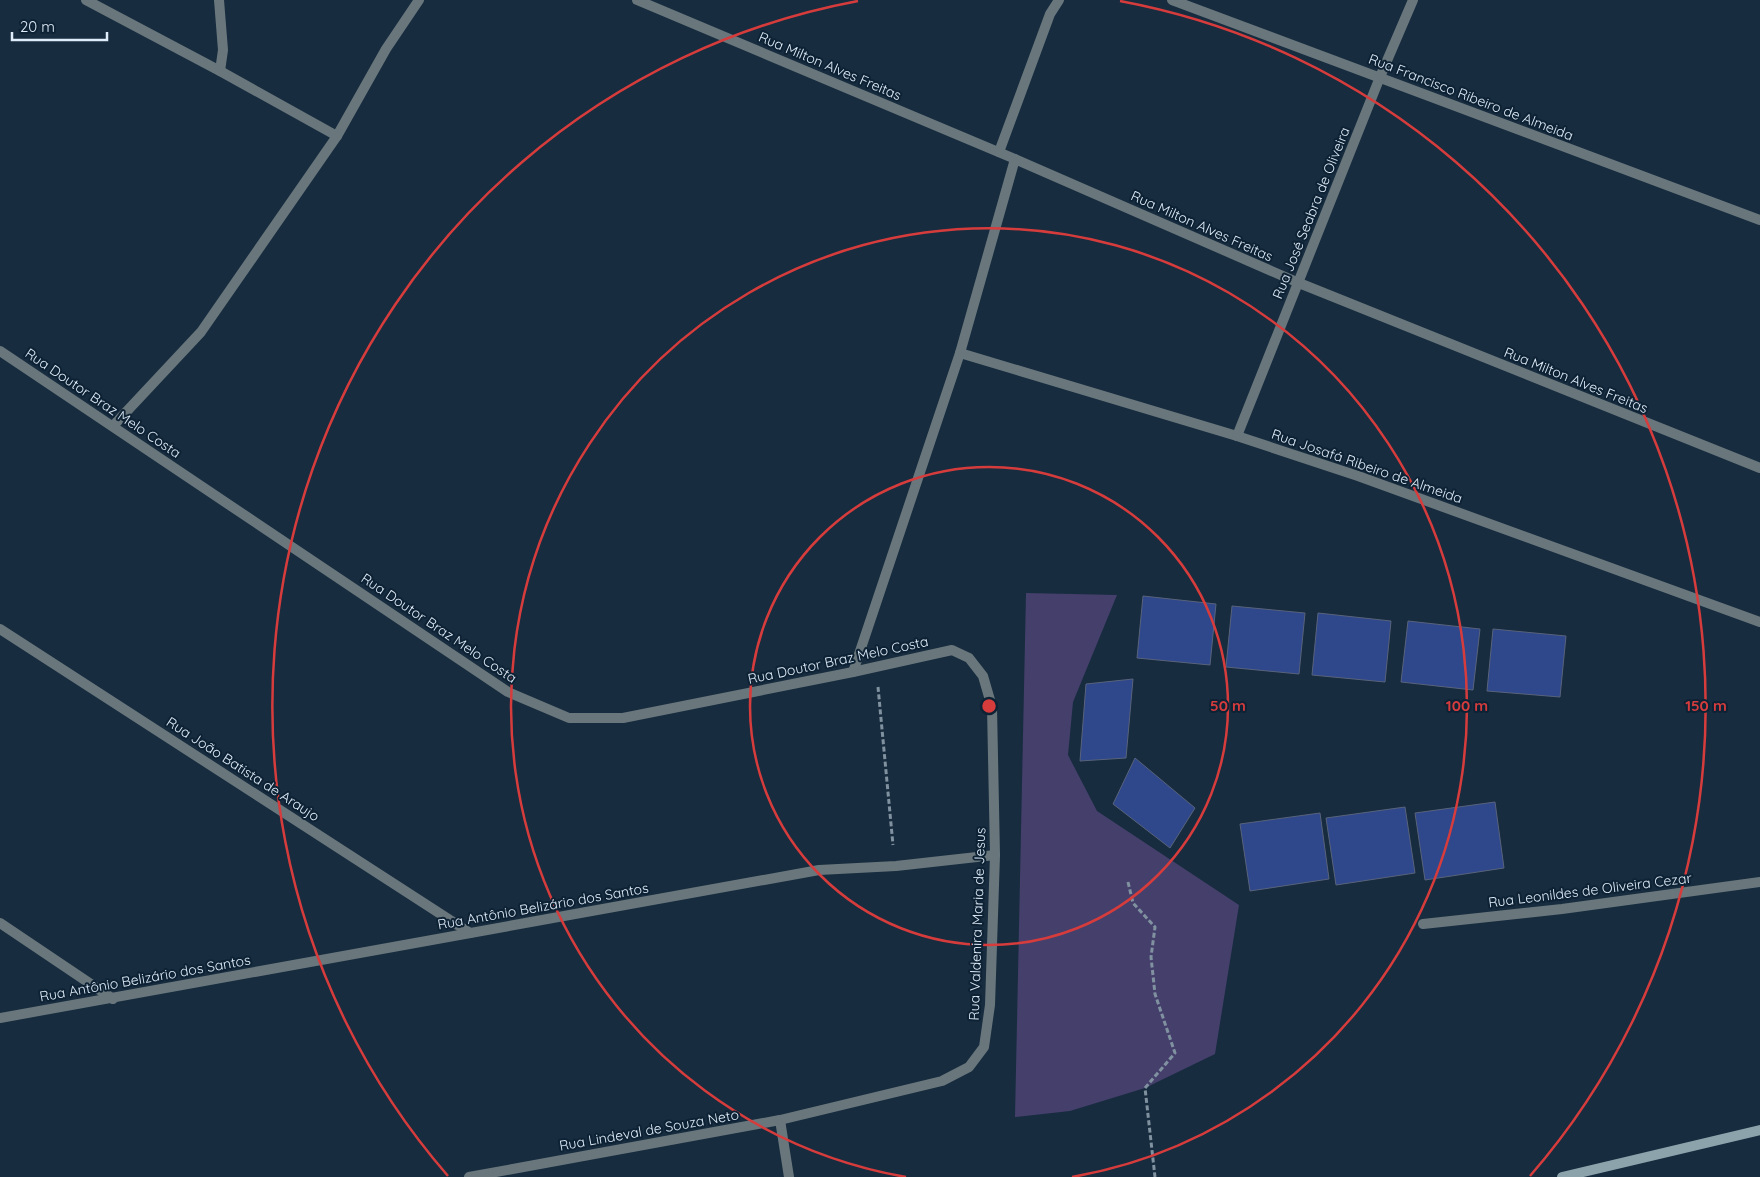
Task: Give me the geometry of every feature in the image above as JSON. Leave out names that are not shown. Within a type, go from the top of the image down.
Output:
[{"type":"main road","points":[[1562,1177],[1760,1130]]},
{"type":"street","points":[[86,0],[220,71],[336,136]]},
{"type":"street","points":[[219,0],[223,50],[220,71]]},
{"type":"street","points":[[113,426],[201,332],[336,136],[386,49],[419,0]]},
{"type":"street","name":"Rua Milton Alves Freitas","points":[[637,0],[999,152],[1299,284],[1760,468]]},
{"type":"street","points":[[999,152],[1050,14],[1059,0]]},
{"type":"street","name":"Rua Francisco Ribeiro de Almeida","points":[[1172,0],[1760,220]]},
{"type":"street","name":"Rua José Seabra de Oliveira","points":[[1237,436],[1380,77],[1413,0]]},
{"type":"street","points":[[853,672],[960,353],[1015,159]]},
{"type":"street","name":"Rua Doutor Braz Melo Costa","points":[[0,352],[508,692],[569,718],[623,718],[853,672],[952,650]]},
{"type":"street","name":"Rua Josafá Ribeiro de Almeida","points":[[960,353],[1237,436],[1358,476],[1760,622]]},
{"type":"street","name":"Rua João Batista de Araujo","points":[[0,629],[470,933]]},
{"type":"street","name":"Rua Valdenira Maria de Jesus","points":[[832,1107],[942,1081],[969,1067],[984,1047],[990,1005],[995,855],[992,707],[983,676],[969,658],[952,650]]},
{"type":"street","points":[[896,866],[995,855]]},
{"type":"street","name":"Rua Antônio Belizário dos Santos","points":[[0,1018],[819,870],[896,866]]},
{"type":"street","name":"Rua Leonildes de Oliveira Cezar","points":[[1424,924],[1562,909],[1760,882]]},
{"type":"street","points":[[0,923],[113,999]]},
{"type":"street","name":"Rua Lindeval de Souza Neto","points":[[469,1177],[780,1120],[832,1107]]},
{"type":"street","points":[[780,1120],[789,1177]]},
{"type":"path","points":[[876,667],[896,866]]},
{"type":"path","points":[[1128,882],[1133,903],[1155,927],[1151,958],[1154,994],[1176,1053],[1146,1088],[1155,1177]]},
{"type":"shaded area","points":[[1026,593],[1117,595],[1073,702],[1068,755],[1097,811],[1239,905],[1215,1054],[1145,1088],[1070,1111],[1015,1117]]},
{"type":"building","points":[[1143,596],[1216,604],[1210,665],[1137,658]]},
{"type":"building","points":[[1232,606],[1305,613],[1299,674],[1226,667]]},
{"type":"building","points":[[1318,613],[1391,621],[1385,682],[1312,675]]},
{"type":"building","points":[[1408,621],[1480,629],[1473,690],[1401,682]]},
{"type":"building","points":[[1493,629],[1566,636],[1560,697],[1487,691]]},
{"type":"building","points":[[1133,679],[1126,758],[1080,761],[1086,684]]},
{"type":"building","points":[[1135,758],[1195,808],[1170,848],[1113,804]]},
{"type":"building","points":[[1495,802],[1504,868],[1425,880],[1415,813]]},
{"type":"building","points":[[1405,807],[1415,873],[1336,885],[1326,818]]},
{"type":"building","points":[[1320,813],[1329,879],[1250,891],[1240,824]]}]
